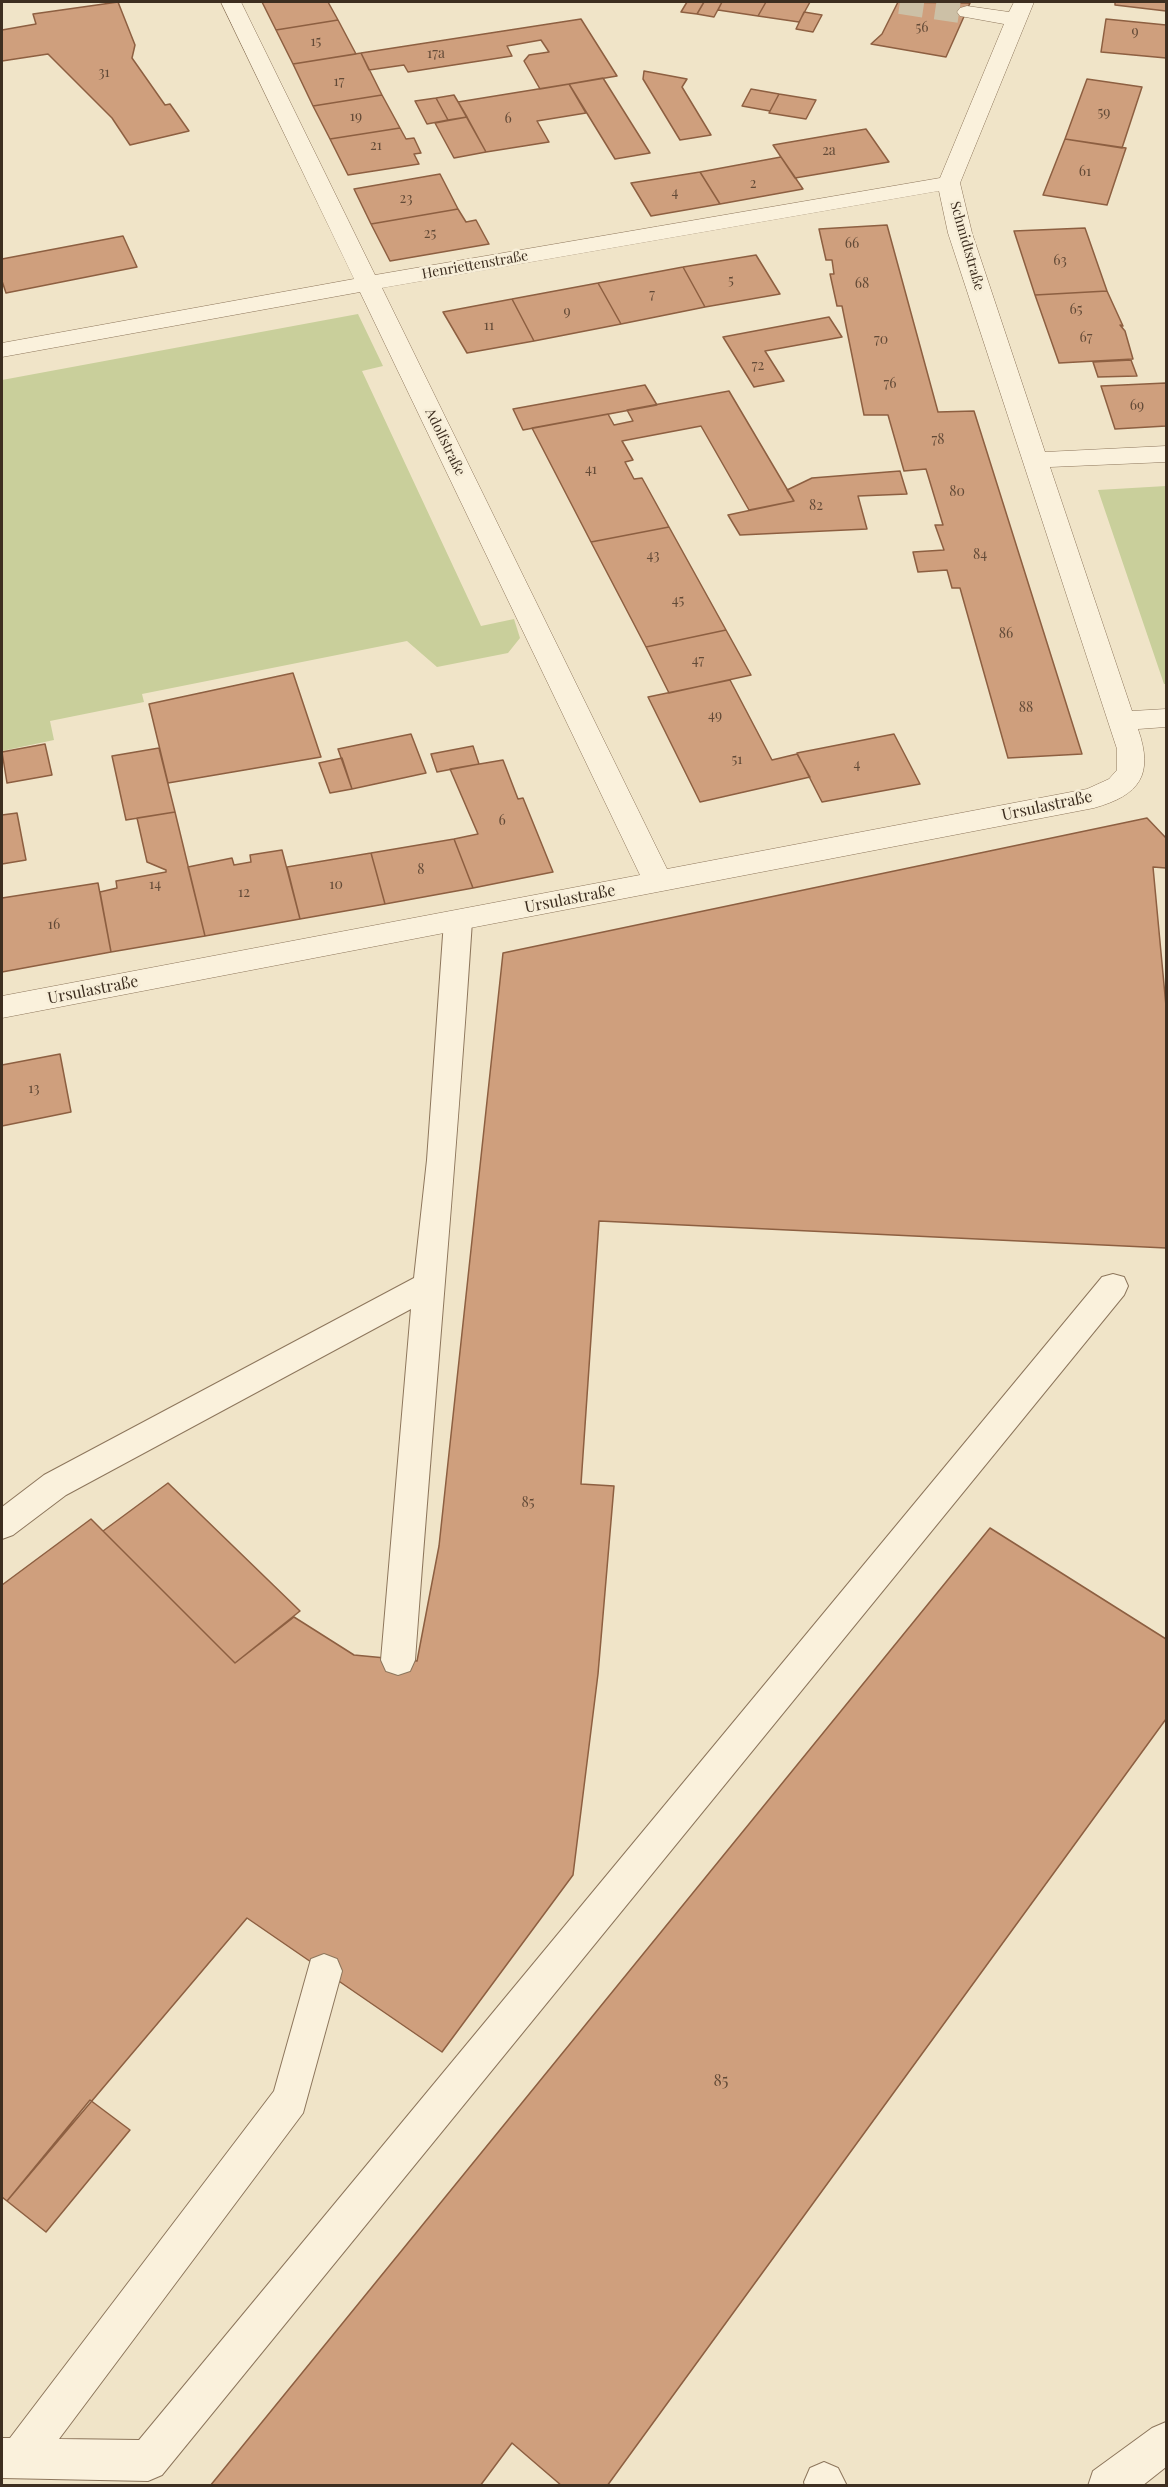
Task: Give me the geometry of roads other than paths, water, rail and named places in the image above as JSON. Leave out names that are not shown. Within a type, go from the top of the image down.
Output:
[{"type":"street","name":"Adolfstraße","points":[[231,2],[658,882]]},
{"type":"street","points":[[967,12],[1020,10]]},
{"type":"street","name":"Schmidtstraße","points":[[1020,10],[949,183],[960,233],[1131,749],[1131,772]]},
{"type":"street","name":"Henriettenstraße","points":[[2,350],[949,183]]},
{"type":"street","points":[[1037,460],[1167,454]]},
{"type":"street","points":[[1122,721],[1167,718]]},
{"type":"street","name":"Ursulastraße","points":[[2,1007],[1094,798],[1119,786],[1131,772]]},
{"type":"lane","points":[[398,1660],[428,1285],[441,1160],[458,921]]},
{"type":"lane","points":[[2,1525],[55,1485],[428,1285]]},
{"type":"lane","points":[[10,2459],[148,2461],[1113,1286]]},
{"type":"lane","points":[[10,2459],[291,2100],[324,1971]]},
{"type":"lane","points":[[1108,2486],[1167,2442]]},
{"type":"tunnel","points":[[900,2],[967,12]]}]
